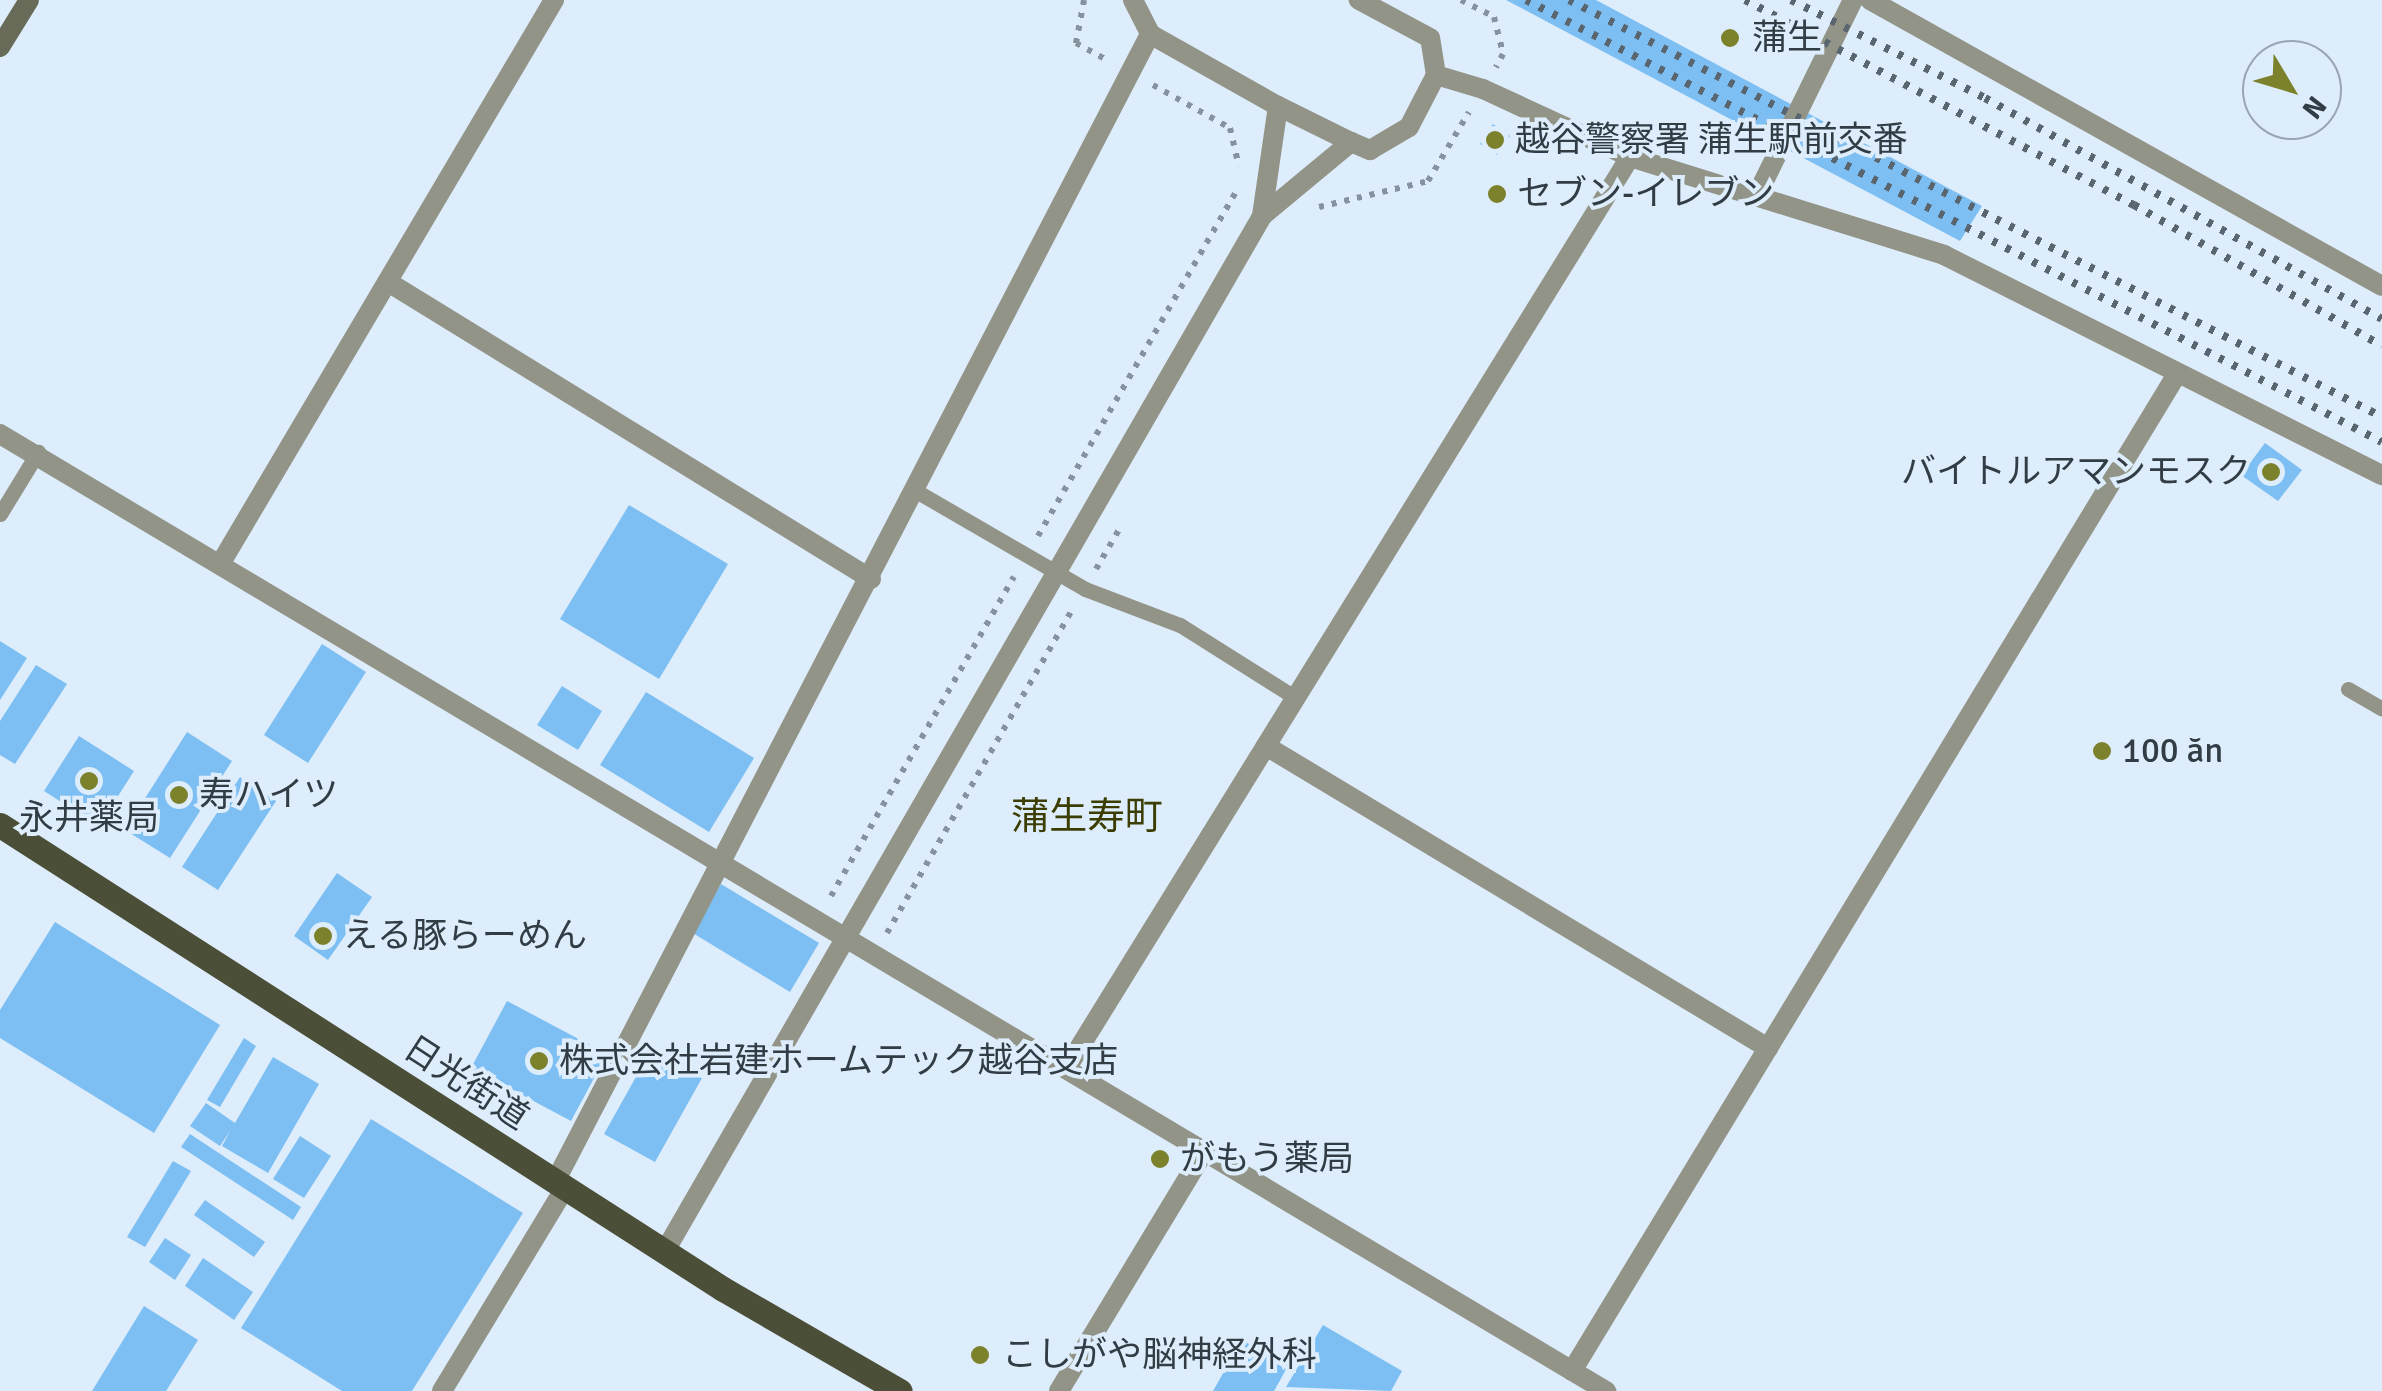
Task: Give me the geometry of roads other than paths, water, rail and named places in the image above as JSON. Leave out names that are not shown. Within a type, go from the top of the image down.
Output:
[{"type":"main road","points":[[0,48],[29,0]]},
{"type":"main road","name":"日光街道","points":[[0,825],[665,1252],[900,1391]]},
{"type":"street","points":[[222,562],[554,0]]},
{"type":"street","points":[[1133,0],[1150,34],[1278,106],[1370,150],[1409,127],[1436,75],[1430,38],[1360,0]]},
{"type":"street","points":[[1756,197],[1854,0]]},
{"type":"street","points":[[1870,0],[2382,286]]},
{"type":"street","points":[[442,1391],[560,1185],[721,863],[1150,34]]},
{"type":"street","points":[[1436,75],[1483,89],[1630,158],[1944,255],[2382,476]]},
{"type":"street","points":[[1262,216],[1278,106]]},
{"type":"street","points":[[665,1252],[1262,216],[1351,142]]},
{"type":"street","points":[[1068,1066],[1630,158]]},
{"type":"street","points":[[388,282],[871,579]]},
{"type":"street","points":[[1572,1370],[2177,374]]},
{"type":"street","points":[[0,434],[38,452],[1606,1391]]},
{"type":"street","points":[[1266,746],[1768,1048]]},
{"type":"street","points":[[1059,1391],[1205,1150]]},
{"type":"lane","points":[[0,514],[38,452]]},
{"type":"lane","points":[[916,491],[1084,589],[1180,625],[1296,698]]},
{"type":"lane","points":[[2348,688],[2382,709]]},
{"type":"railway","points":[[1526,0],[2382,442]]},
{"type":"railway","points":[[1569,0],[2382,417]]},
{"type":"railway","points":[[1745,0],[2134,205],[2382,346]]},
{"type":"railway","points":[[1791,0],[1985,98],[2382,319]]},
{"type":"place","name":"蒲生","points":[[1730,38]]},
{"type":"place","name":"越谷警察署 蒲生駅前交番","points":[[1495,140]]},
{"type":"place","name":"セブン-イレブン","points":[[1497,194]]},
{"type":"place","name":"バイトルアマンモスク","points":[[2271,472]]},
{"type":"place","name":"100 ăn","points":[[2102,751]]},
{"type":"place","name":"永井薬局","points":[[89,781]]},
{"type":"place","name":"寿ハイツ","points":[[179,795]]},
{"type":"place","name":"える豚らーめん","points":[[323,936]]},
{"type":"place","name":"株式会社岩建ホームテック越谷支店","points":[[539,1061]]},
{"type":"place","name":"がもう薬局","points":[[1160,1159]]},
{"type":"place","name":"こしがや脳神経外科","points":[[980,1355]]},
{"type":"district","name":"蒲生寿町","points":[[1087,817]]}]
